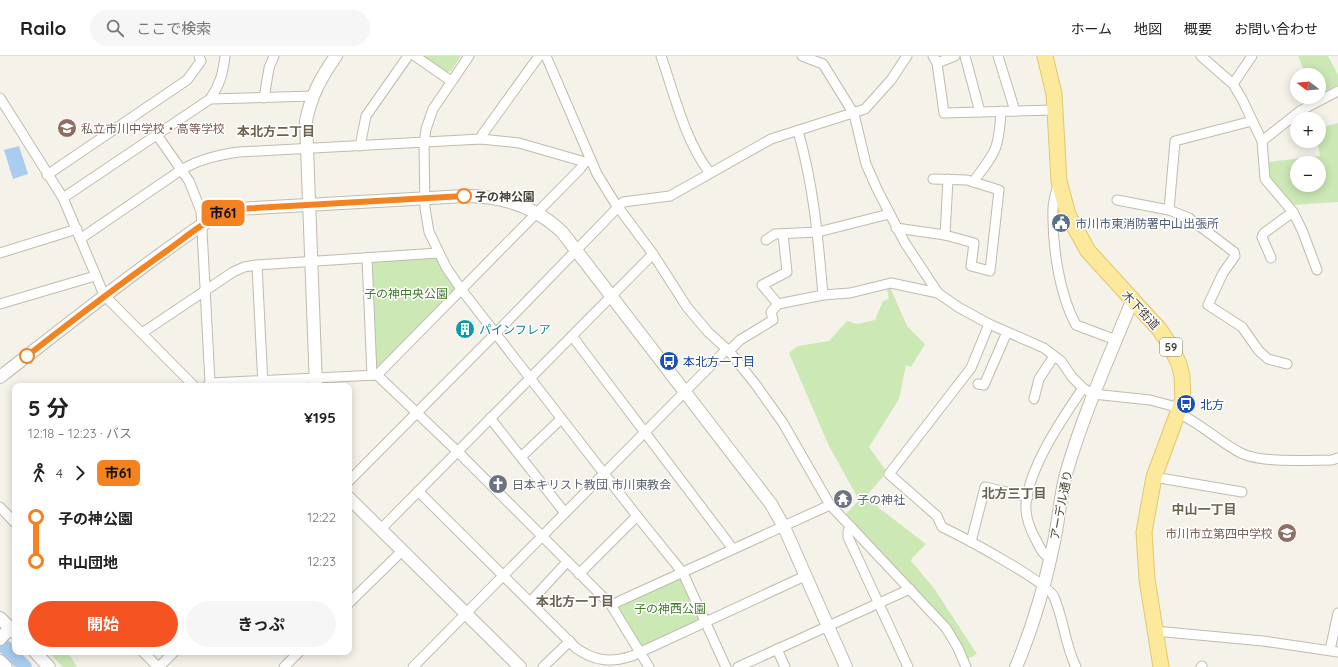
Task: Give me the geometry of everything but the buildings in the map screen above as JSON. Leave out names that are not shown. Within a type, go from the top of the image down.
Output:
[{"type":"main road","name":"木下街道","points":[[1045,56],[1055,110],[1059,181],[1068,215],[1082,241],[1097,261],[1160,330],[1171,347],[1179,364],[1183,388],[1179,411],[1154,477],[1144,532],[1145,563],[1161,667]]},
{"type":"street","points":[[47,175],[187,80],[201,61],[199,56]]},
{"type":"street","points":[[62,198],[210,99],[218,87],[223,73],[225,56]]},
{"type":"street","points":[[264,98],[268,74],[274,56]]},
{"type":"street","points":[[316,382],[308,205],[306,121],[312,96],[336,56]]},
{"type":"street","points":[[360,146],[366,116],[408,56]]},
{"type":"street","points":[[415,56],[450,81]]},
{"type":"street","points":[[469,56],[450,81],[433,109],[424,142],[425,215],[429,232],[438,253],[461,289],[604,474],[683,572],[726,667]]},
{"type":"street","points":[[481,139],[482,135],[539,56]]},
{"type":"street","points":[[546,56],[588,161],[653,254],[687,307],[708,332],[728,350],[783,423],[830,505],[946,628],[958,648],[966,667]]},
{"type":"street","points":[[661,56],[687,133],[709,172]]},
{"type":"street","points":[[803,56],[823,64],[854,114],[866,164],[889,214],[896,228],[938,293],[946,300],[989,324],[1044,348],[1060,361],[1072,377],[1088,391],[1150,400],[1179,411],[1245,455],[1257,458],[1302,460],[1332,460],[1338,458]]},
{"type":"street","points":[[352,478],[577,251],[623,202],[670,196],[709,172],[771,138],[854,114],[865,109],[892,80],[907,56]]},
{"type":"street","points":[[955,56],[935,59],[944,113],[1055,110]]},
{"type":"street","points":[[965,56],[980,112]]},
{"type":"street","points":[[998,56],[1015,111]]},
{"type":"street","points":[[1201,56],[1233,84],[1262,141],[1265,179],[1293,212],[1302,230],[1317,270]]},
{"type":"street","points":[[1233,84],[1252,56]]},
{"type":"street","points":[[1262,141],[1300,112],[1338,91]]},
{"type":"street","points":[[210,99],[312,96]]},
{"type":"street","points":[[0,98],[62,198],[77,229],[80,240],[104,295],[191,383]]},
{"type":"street","points":[[974,182],[995,154],[1000,138],[1001,112]]},
{"type":"street","points":[[1169,210],[1175,141],[1252,120]]},
{"type":"street","points":[[798,131],[808,166],[818,232],[823,295]]},
{"type":"street","points":[[158,135],[189,181],[198,200],[202,225],[206,291],[209,383]]},
{"type":"street","points":[[80,240],[181,170],[192,164],[219,155],[306,148],[481,139],[519,143],[588,161]]},
{"type":"street","points":[[257,265],[263,383],[316,382],[375,375],[588,161]]},
{"type":"street","points":[[896,228],[945,235],[974,243],[971,266],[990,271],[999,190],[974,182],[933,179]]},
{"type":"street","points":[[945,235],[948,179]]},
{"type":"street","points":[[1059,181],[1053,208],[1056,249],[1066,302],[1076,325],[1116,340]]},
{"type":"street","points":[[0,377],[104,295],[202,225],[223,213],[238,209],[466,196],[492,198],[517,203],[536,212],[558,228],[612,295],[771,504],[784,527],[846,667]]},
{"type":"street","points":[[1117,200],[1169,210],[1189,218],[1234,252],[1235,256],[1223,273],[1208,305],[1242,327],[1259,351],[1268,359],[1287,364]]},
{"type":"street","points":[[1271,258],[1262,237],[1264,233],[1293,212]]},
{"type":"street","points":[[766,240],[775,234],[818,232],[889,214]]},
{"type":"street","points":[[0,253],[77,229]]},
{"type":"street","points":[[778,304],[762,285],[787,272],[783,234]]},
{"type":"street","points":[[142,333],[233,272],[244,267],[438,253]]},
{"type":"street","points":[[380,530],[653,254]]},
{"type":"street","points":[[367,258],[375,375],[457,451],[611,606],[649,667]]},
{"type":"street","points":[[0,304],[95,276]]},
{"type":"street","points":[[413,667],[684,391],[740,340],[773,320],[771,312],[778,304],[823,295],[850,293],[891,282],[938,293]]},
{"type":"street","name":"アーデル通り","points":[[1016,667],[1035,618],[1044,586],[1061,492],[1088,391],[1116,340],[1132,301]]},
{"type":"street","points":[[989,324],[971,368],[889,474],[936,516],[942,527],[971,542],[1044,586],[1054,595],[1069,650],[1075,666]]},
{"type":"street","points":[[978,384],[984,385],[1007,332]]},
{"type":"street","points":[[572,336],[733,550]]},
{"type":"street","points":[[1034,399],[1039,380],[1054,356]]},
{"type":"street","points":[[1050,558],[1044,555],[1030,527],[1026,505],[1031,481],[1059,424],[1088,391]]},
{"type":"street","points":[[490,418],[565,513]]},
{"type":"street","points":[[521,457],[561,418]]},
{"type":"street","points":[[1154,477],[1242,492]]},
{"type":"street","points":[[971,542],[985,487],[1028,496]]},
{"type":"street","points":[[418,491],[570,641],[587,655],[604,664],[620,660],[639,652],[805,576]]},
{"type":"street","points":[[352,501],[520,667]]},
{"type":"street","points":[[611,606],[830,505]]},
{"type":"street","points":[[0,507],[12,519]]},
{"type":"street","points":[[579,574],[637,516]]},
{"type":"street","points":[[851,527],[848,531],[848,537],[908,667]]},
{"type":"street","points":[[352,600],[402,551]]},
{"type":"street","points":[[530,602],[568,562]]},
{"type":"street","points":[[738,667],[910,589]]},
{"type":"street","points":[[1155,630],[1263,641],[1334,651],[1338,613]]},
{"type":"street","points":[[0,618],[8,633]]},
{"type":"street","points":[[543,667],[570,641]]},
{"type":"street","points":[[776,649],[785,667]]},
{"type":"street","points":[[40,655],[49,667]]},
{"type":"street","points":[[146,655],[158,667],[171,655]]},
{"type":"street","points":[[284,667],[297,655]]},
{"type":"street","points":[[0,661],[6,667]]},
{"type":"green space","points":[[422,56],[461,56],[451,71],[447,72]]},
{"type":"green space","points":[[1298,56],[1328,56],[1338,75],[1338,85],[1326,91],[1326,68],[1303,68]]},
{"type":"green space","points":[[1338,123],[1338,202],[1292,205],[1268,178],[1267,162],[1290,159],[1290,192],[1326,192],[1326,156],[1320,156],[1318,148],[1326,148],[1326,126]]},
{"type":"green space","name":"子の神中央公園","points":[[435,257],[457,289],[376,370],[373,370],[371,265],[374,262]]},
{"type":"green space","points":[[890,287],[907,326],[925,344],[911,367],[906,365],[899,399],[869,447],[887,472],[868,494],[879,508],[926,544],[912,558],[911,561],[933,587],[977,654],[968,659],[938,613],[845,515],[859,500],[829,446],[789,353],[798,346],[829,341],[847,321],[858,324],[875,320],[883,301],[889,299],[887,289]]},
{"type":"green space","name":"子の神西公園","points":[[682,575],[701,621],[644,645],[639,644],[619,610],[620,605]]},
{"type":"green space","points":[[51,655],[69,655],[77,667],[63,667]]},
{"type":"water","points":[[19,146],[28,174],[13,179],[4,150]]},
{"type":"waterway","points":[[0,642],[12,654]]},
{"type":"waterway","points":[[13,655],[25,667]]},
{"type":"bus line","name":"市61","points":[[27,356],[111,290],[202,225],[231,210],[464,196]]},
{"type":"place","name":"私立市川中学校・高等学校","points":[[67,128]]},
{"type":"place","name":"子の神公園","points":[[464,196]]},
{"type":"place","name":"市川市東消防署中山出張所","points":[[1061,223]]},
{"type":"place","name":"パインフレア","points":[[465,329]]},
{"type":"place","name":"本北方一丁目","points":[[669,361]]},
{"type":"place","name":"北方","points":[[1186,404]]},
{"type":"place","name":"日本キリスト教団 市川東教会","points":[[498,484]]},
{"type":"place","name":"子の神社","points":[[843,499]]},
{"type":"place","name":"市川市立第四中学校","points":[[1287,533]]},
{"type":"district","name":"本北方二丁目","points":[[276,131]]},
{"type":"district","name":"北方三丁目","points":[[1014,493]]},
{"type":"district","name":"中山一丁目","points":[[1204,509]]},
{"type":"district","name":"本北方一丁目","points":[[575,601]]}]
